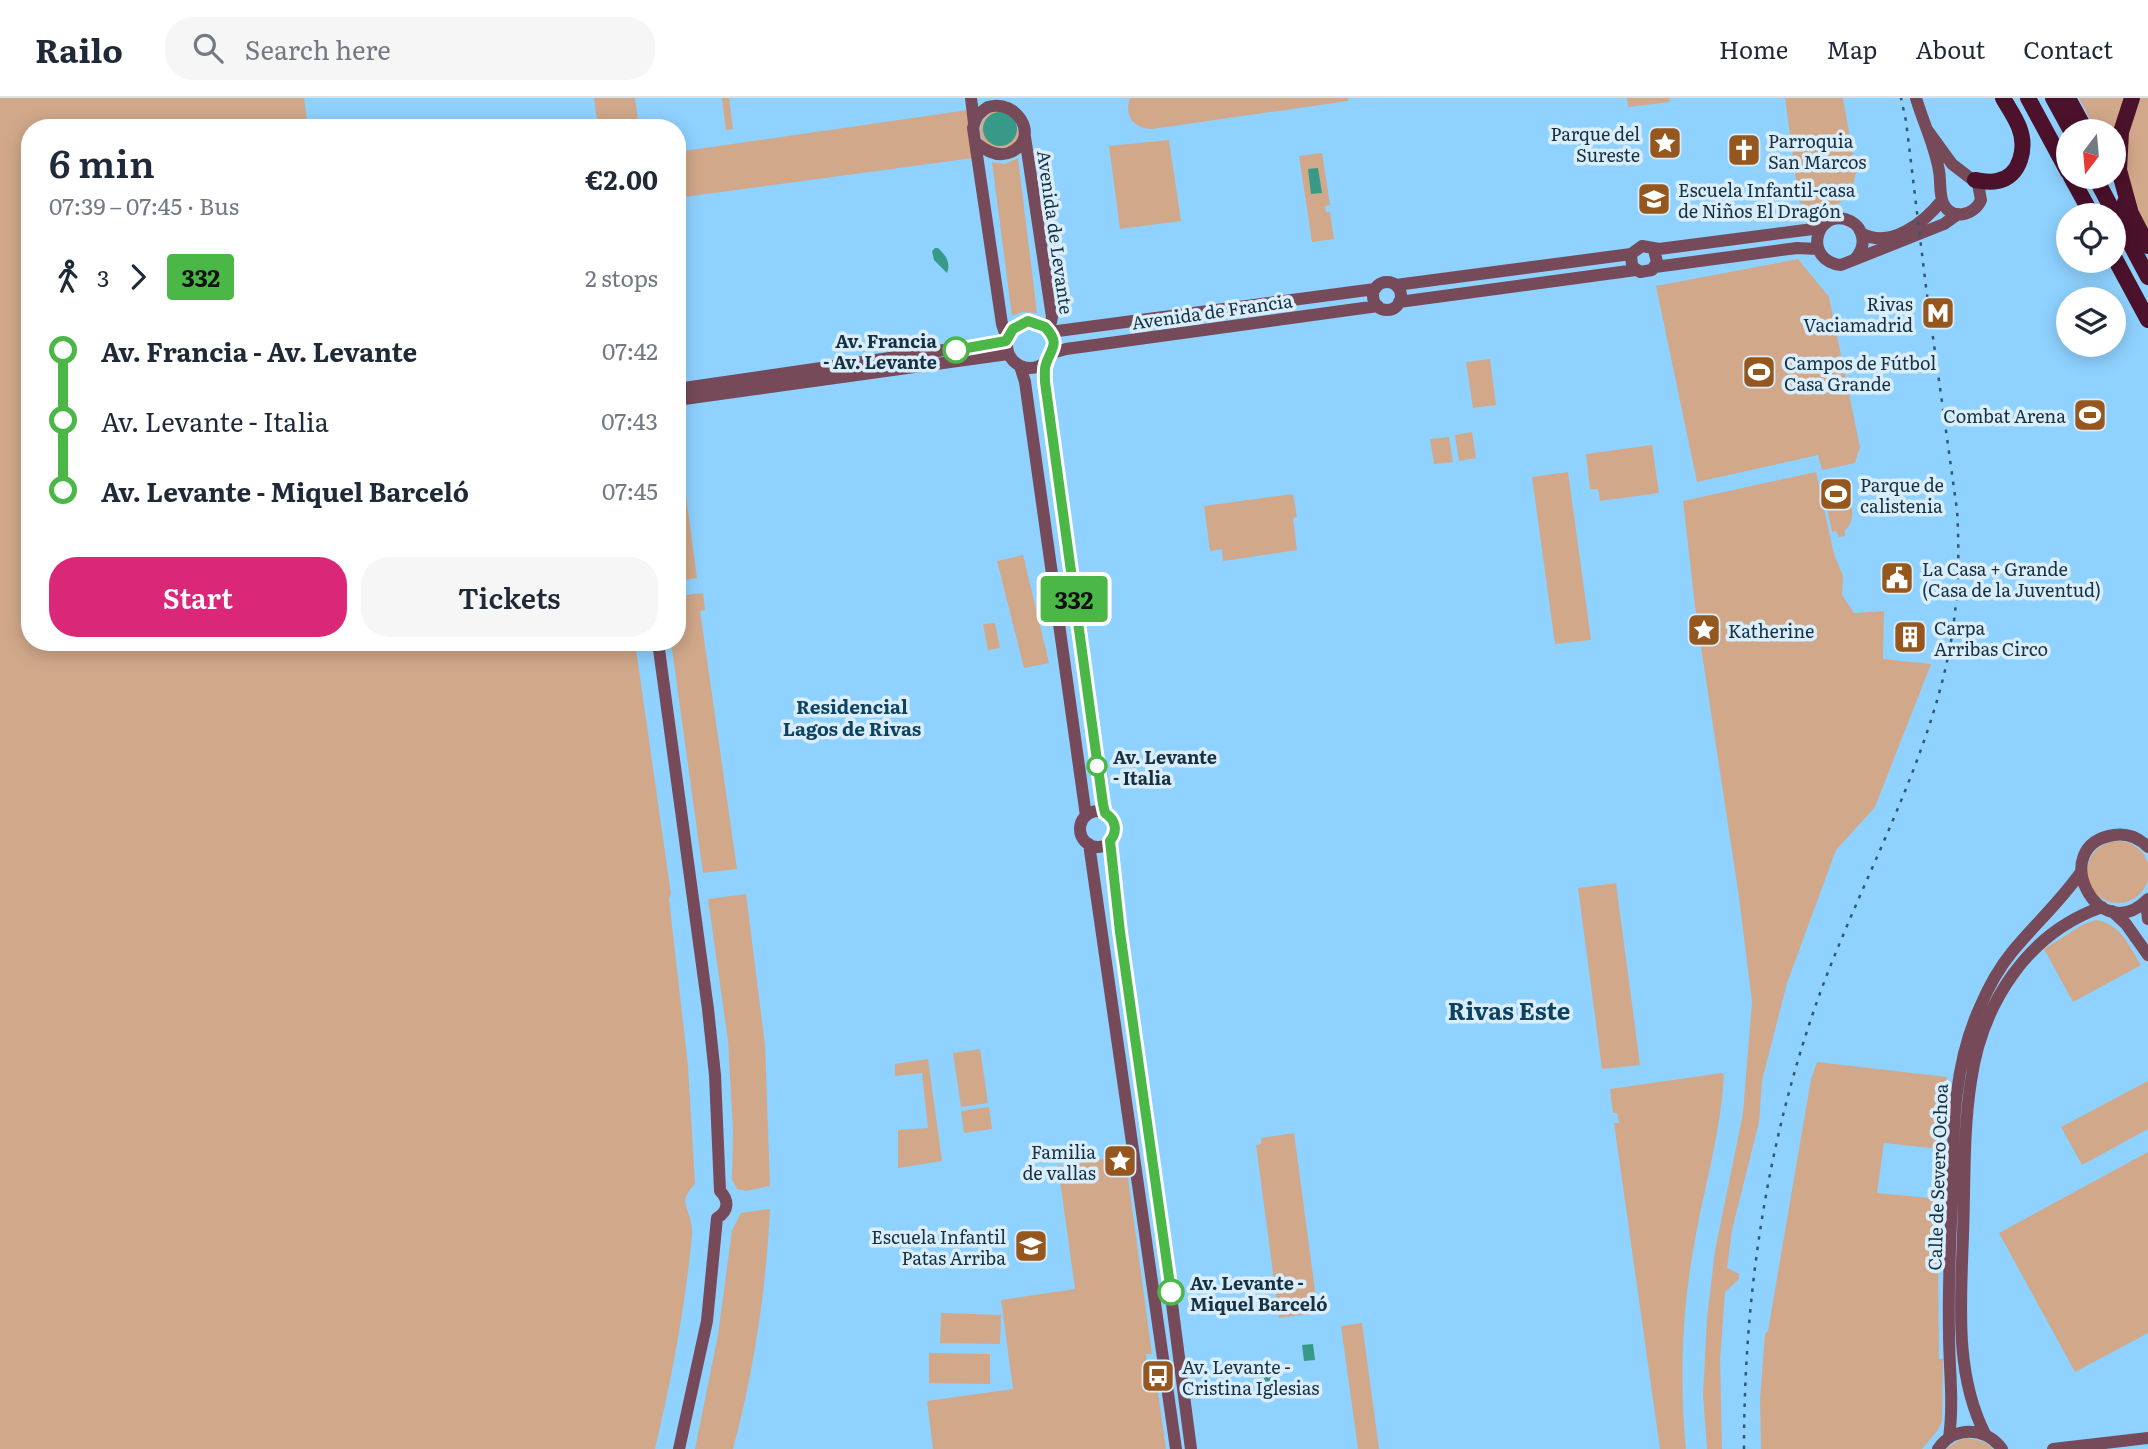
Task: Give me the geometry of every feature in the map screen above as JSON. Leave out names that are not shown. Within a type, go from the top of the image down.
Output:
[{"type":"highway","points":[[1969,177],[1997,181],[2011,174],[2020,161],[2020,129],[2003,98]]},
{"type":"highway","points":[[2028,98],[2056,149]]},
{"type":"highway","points":[[2053,98],[2064,119]]},
{"type":"highway","points":[[2068,98],[2079,119]]},
{"type":"highway","points":[[2130,210],[2119,170],[2121,132],[2132,98]]},
{"type":"highway","points":[[2101,189],[2148,277]]},
{"type":"highway","points":[[2118,189],[2148,246]]},
{"type":"highway","points":[[2123,273],[2148,320]]},
{"type":"street","points":[[971,98],[1002,324],[1007,345],[1020,366],[1025,382],[1086,816]]},
{"type":"street","points":[[1916,98],[1928,131],[1942,195],[1949,210],[1958,214]]},
{"type":"street","points":[[976,143],[995,153],[1008,154],[1018,148],[1025,137],[1020,100]]},
{"type":"street","points":[[974,123],[980,113],[994,104],[1008,105],[1022,116]]},
{"type":"street","points":[[1821,228],[1817,238],[1818,249],[1824,259],[1833,264],[1843,264],[1944,224],[1958,214],[1970,212],[1979,204],[1981,193],[1969,177],[1952,164],[1928,131]]},
{"type":"street","name":"Avenida de Levante","points":[[1025,137],[1052,317],[1049,332]]},
{"type":"street","points":[[1861,233],[1884,239],[1903,232],[1932,213],[1950,178],[1969,177]]},
{"type":"street","points":[[1818,249],[1797,248],[1655,267],[1648,272],[1636,270],[1399,302],[1389,309],[1378,306],[1373,295],[1375,289],[1385,282],[1396,285],[1632,254],[1642,246],[1654,250],[1821,228],[1833,219],[1844,219],[1855,224],[1861,233],[1862,247],[1855,259]]},
{"type":"street","points":[[1654,250],[1657,255],[1655,267]]},
{"type":"street","points":[[1632,254],[1632,265],[1636,270]]},
{"type":"street","points":[[1396,285],[1401,296],[1399,302]]},
{"type":"street","name":"Avenida de Francia","points":[[1049,332],[1375,289]]},
{"type":"street","name":"Avenida de Francia","points":[[1049,358],[1066,349],[1378,306]]},
{"type":"street","points":[[686,399],[995,354],[1007,345],[1013,329],[1023,322],[1040,323],[1049,332],[1053,342],[1045,382],[1105,813]]},
{"type":"street","points":[[686,388],[1007,345]]},
{"type":"street","points":[[1020,366],[1038,367],[1049,358]]},
{"type":"street","points":[[659,651],[708,1009],[719,1140],[718,1178],[727,1206],[718,1218],[707,1321],[679,1449]]},
{"type":"street","points":[[1095,811],[1105,813],[1115,825],[1110,841],[1100,847],[1089,844],[1082,838],[1080,828],[1086,816],[1095,811]]},
{"type":"street","name":"Calle de Severo Ochoa","points":[[1949,1438],[1953,1396],[1949,1335],[1952,1190],[1958,1076],[1975,1019],[1994,979],[2011,953],[2053,909],[2081,872],[2083,859],[2089,849],[2107,836],[2126,835],[2146,844]]},
{"type":"street","points":[[1110,841],[1120,932],[1191,1449]]},
{"type":"street","points":[[1089,844],[1176,1449]]},
{"type":"street","points":[[2081,872],[2083,886],[2090,899],[2126,924],[2148,955]]},
{"type":"street","points":[[2147,900],[2148,919]]},
{"type":"street","name":"Calle de Severo Ochoa","points":[[1984,1434],[1969,1397],[1961,1333],[1967,1121],[1978,1046],[2005,986],[2022,961],[2042,940],[2066,923],[2107,909],[2124,911],[2136,908],[2147,900]]},
{"type":"street","points":[[1938,1449],[1960,1432],[1972,1431],[1984,1434],[2005,1448]]},
{"type":"street","points":[[2053,1449],[2148,1438]]},
{"type":"shaded area","points":[[0,98],[304,98],[307,119],[21,119],[21,651],[636,651],[671,894],[669,899],[688,1066],[695,1184],[685,1201],[692,1231],[688,1271],[655,1449],[0,1449]]},
{"type":"shaded area","points":[[594,98],[635,98],[638,119],[597,119]]},
{"type":"shaded area","points":[[722,98],[729,98],[733,129],[726,130]]},
{"type":"shaded area","points":[[1130,98],[1348,98],[1348,101],[1152,129],[1140,127],[1132,120],[1128,110]]},
{"type":"shaded area","points":[[1627,98],[1669,98],[1670,102],[1628,107]]},
{"type":"shaded area","points":[[1785,98],[1843,98],[1856,172],[1851,195],[1832,207],[1814,209],[1799,202]]},
{"type":"shaded area","points":[[2079,98],[2148,98],[2148,229],[2126,188],[2126,119],[2090,119]]},
{"type":"shaded area","points":[[968,110],[973,158],[686,197],[686,151]]},
{"type":"shaded area","points":[[993,110],[1011,112],[1020,135],[1013,145],[1001,150],[984,143],[980,133],[985,117]]},
{"type":"shaded area","points":[[1000,112],[1012,117],[1017,129],[1012,141],[1000,146],[988,141],[983,129],[988,117]]},
{"type":"shaded area","points":[[1169,140],[1181,221],[1120,229],[1109,146]]},
{"type":"shaded area","points":[[1322,153],[1330,205],[1325,206],[1326,212],[1330,212],[1334,239],[1312,242],[1299,156]]},
{"type":"shaded area","points":[[1018,158],[1037,313],[1023,312],[1012,316],[992,162],[1005,164]]},
{"type":"shaded area","points":[[1318,168],[1322,193],[1311,194],[1308,169]]},
{"type":"shaded area","points":[[935,248],[947,259],[947,273],[934,260],[932,251]]},
{"type":"shaded area","name":"Campos de Fútbol Casa Grande","points":[[1798,259],[1829,297],[1860,447],[1855,463],[1822,470],[1818,455],[1697,482],[1656,286]]},
{"type":"shaded area","points":[[1490,359],[1496,405],[1473,408],[1466,362]]},
{"type":"shaded area","points":[[1472,432],[1476,458],[1459,461],[1455,435]]},
{"type":"shaded area","points":[[1449,437],[1453,462],[1434,464],[1430,439]]},
{"type":"shaded area","points":[[1652,445],[1659,493],[1600,501],[1598,489],[1590,489],[1586,454]]},
{"type":"shaded area","points":[[1568,472],[1591,640],[1555,644],[1532,477]]},
{"type":"shaded area","points":[[1816,472],[1834,554],[1843,576],[1842,595],[1854,613],[1884,611],[1883,659],[1931,664],[1875,807],[1836,850],[1787,983],[1762,1081],[1759,1122],[1732,1230],[1727,1268],[1739,1274],[1739,1279],[1725,1292],[1720,1361],[1722,1449],[1707,1449],[1703,1395],[1707,1318],[1715,1251],[1743,1113],[1752,1002],[1739,897],[1696,614],[1683,501]]},
{"type":"shaded area","points":[[1845,484],[1852,514],[1845,536],[1839,537],[1836,531],[1832,532],[1823,489]]},
{"type":"shaded area","points":[[1293,494],[1297,517],[1293,518],[1297,550],[1223,561],[1222,549],[1210,551],[1204,506]]},
{"type":"shaded area","points":[[686,496],[697,578],[686,580]]},
{"type":"shaded area","points":[[1023,555],[1049,663],[1024,668],[997,561]]},
{"type":"shaded area","points":[[703,593],[705,610],[700,611],[737,869],[703,873],[672,651],[686,651],[686,595]]},
{"type":"shaded area","points":[[995,623],[1000,648],[988,650],[983,624]]},
{"type":"shaded area","points":[[2118,841],[2140,850],[2149,872],[2140,894],[2118,903],[2096,894],[2087,872],[2096,850]]},
{"type":"shaded area","points":[[1616,883],[1640,1065],[1602,1069],[1578,888]]},
{"type":"shaded area","points":[[746,894],[765,1045],[770,1186],[746,1191],[737,1189],[732,1180],[733,1131],[728,1041],[708,899]]},
{"type":"shaded area","points":[[2096,920],[2118,931],[2141,965],[2073,1002],[2044,949],[2084,924]]},
{"type":"shaded area","points":[[980,1049],[988,1103],[961,1107],[953,1053]]},
{"type":"shaded area","points":[[928,1059],[942,1161],[898,1168],[898,1130],[928,1128],[922,1073],[895,1076],[895,1064]]},
{"type":"shaded area","points":[[1817,1062],[1947,1077],[1940,1149],[1884,1143],[1877,1193],[1939,1199],[1938,1242],[1933,1242],[1933,1251],[1938,1251],[1939,1359],[1943,1359],[1942,1421],[1922,1449],[1761,1449],[1760,1399],[1765,1334],[1768,1331],[1811,1079]]},
{"type":"shaded area","points":[[1722,1073],[1720,1116],[1691,1261],[1685,1315],[1682,1368],[1686,1449],[1660,1449],[1614,1123],[1619,1123],[1617,1113],[1613,1113],[1610,1089]]},
{"type":"shaded area","points":[[2148,1081],[2148,1129],[2082,1165],[2061,1127]]},
{"type":"shaded area","points":[[989,1107],[992,1129],[964,1133],[961,1111]]},
{"type":"shaded area","points":[[1294,1133],[1318,1313],[1279,1318],[1256,1145],[1261,1144],[1261,1138]]},
{"type":"shaded area","points":[[2148,1152],[2148,1333],[2075,1372],[1999,1233]]},
{"type":"shaded area","points":[[1125,1156],[1152,1354],[1146,1354],[1147,1366],[1154,1365],[1166,1449],[933,1449],[927,1401],[1013,1389],[1001,1300],[1075,1289],[1058,1166]]},
{"type":"shaded area","points":[[770,1209],[758,1330],[733,1449],[695,1449],[718,1335],[732,1230],[741,1213]]},
{"type":"shaded area","points":[[941,1313],[1001,1315],[1000,1344],[940,1343]]},
{"type":"shaded area","points":[[1362,1323],[1379,1449],[1358,1449],[1341,1326]]},
{"type":"shaded area","points":[[1313,1344],[1315,1360],[1304,1361],[1302,1345]]},
{"type":"shaded area","points":[[929,1353],[990,1354],[990,1384],[929,1383]]},
{"type":"shaded area","points":[[1272,1361],[1276,1385],[1265,1386],[1262,1363]]},
{"type":"shaded area","points":[[1968,1438],[1985,1442],[1993,1449],[1946,1449],[1959,1440]]},
{"type":"railway","points":[[1744,1449],[1753,1283],[1760,1228],[1782,1120],[1813,1013],[1923,744],[1938,698],[1954,617],[1958,563],[1957,510],[1901,98]]},
{"type":"bus line","name":"332","points":[[956,350],[1002,343],[1017,325],[1028,321],[1040,323],[1052,337],[1052,353],[1044,374],[1103,804],[1105,813],[1115,825],[1114,837],[1110,841],[1111,857],[1171,1292]]},
{"type":"place","name":"Parque del Sureste","points":[[1665,143]]},
{"type":"place","name":"Parroquia San Marcos","points":[[1744,150]]},
{"type":"place","name":"Escuela Infantil-casa de Niños El Dragón","points":[[1654,199]]},
{"type":"place","name":"Rivas Vaciamadrid","points":[[1938,313]]},
{"type":"place","name":"Av. Francia - Av. Levante","points":[[956,350]]},
{"type":"place","name":"Campos de Fútbol Casa Grande","points":[[1759,372]]},
{"type":"place","name":"Combat Arena","points":[[2090,415]]},
{"type":"place","name":"Parque de calistenia","points":[[1836,494]]},
{"type":"place","name":"La Casa + Grande (Casa de la Juventud)","points":[[1897,578]]},
{"type":"place","name":"Katherine","points":[[1704,630]]},
{"type":"place","name":"Carpa Arribas Circo","points":[[1910,637]]},
{"type":"place","name":"Av. Levante - Italia","points":[[1097,766]]},
{"type":"place","name":"Familia de vallas","points":[[1120,1161]]},
{"type":"place","name":"Escuela Infantil Patas Arriba","points":[[1031,1246]]},
{"type":"place","name":"Av. Levante - Miquel Barceló","points":[[1171,1292]]},
{"type":"place","name":"Av. Levante - Cristina Iglesias","points":[[1158,1376]]},
{"type":"district","name":"Residencial Lagos de Rivas","points":[[852,717]]},
{"type":"district","name":"Rivas Este","points":[[1509,1009]]}]
